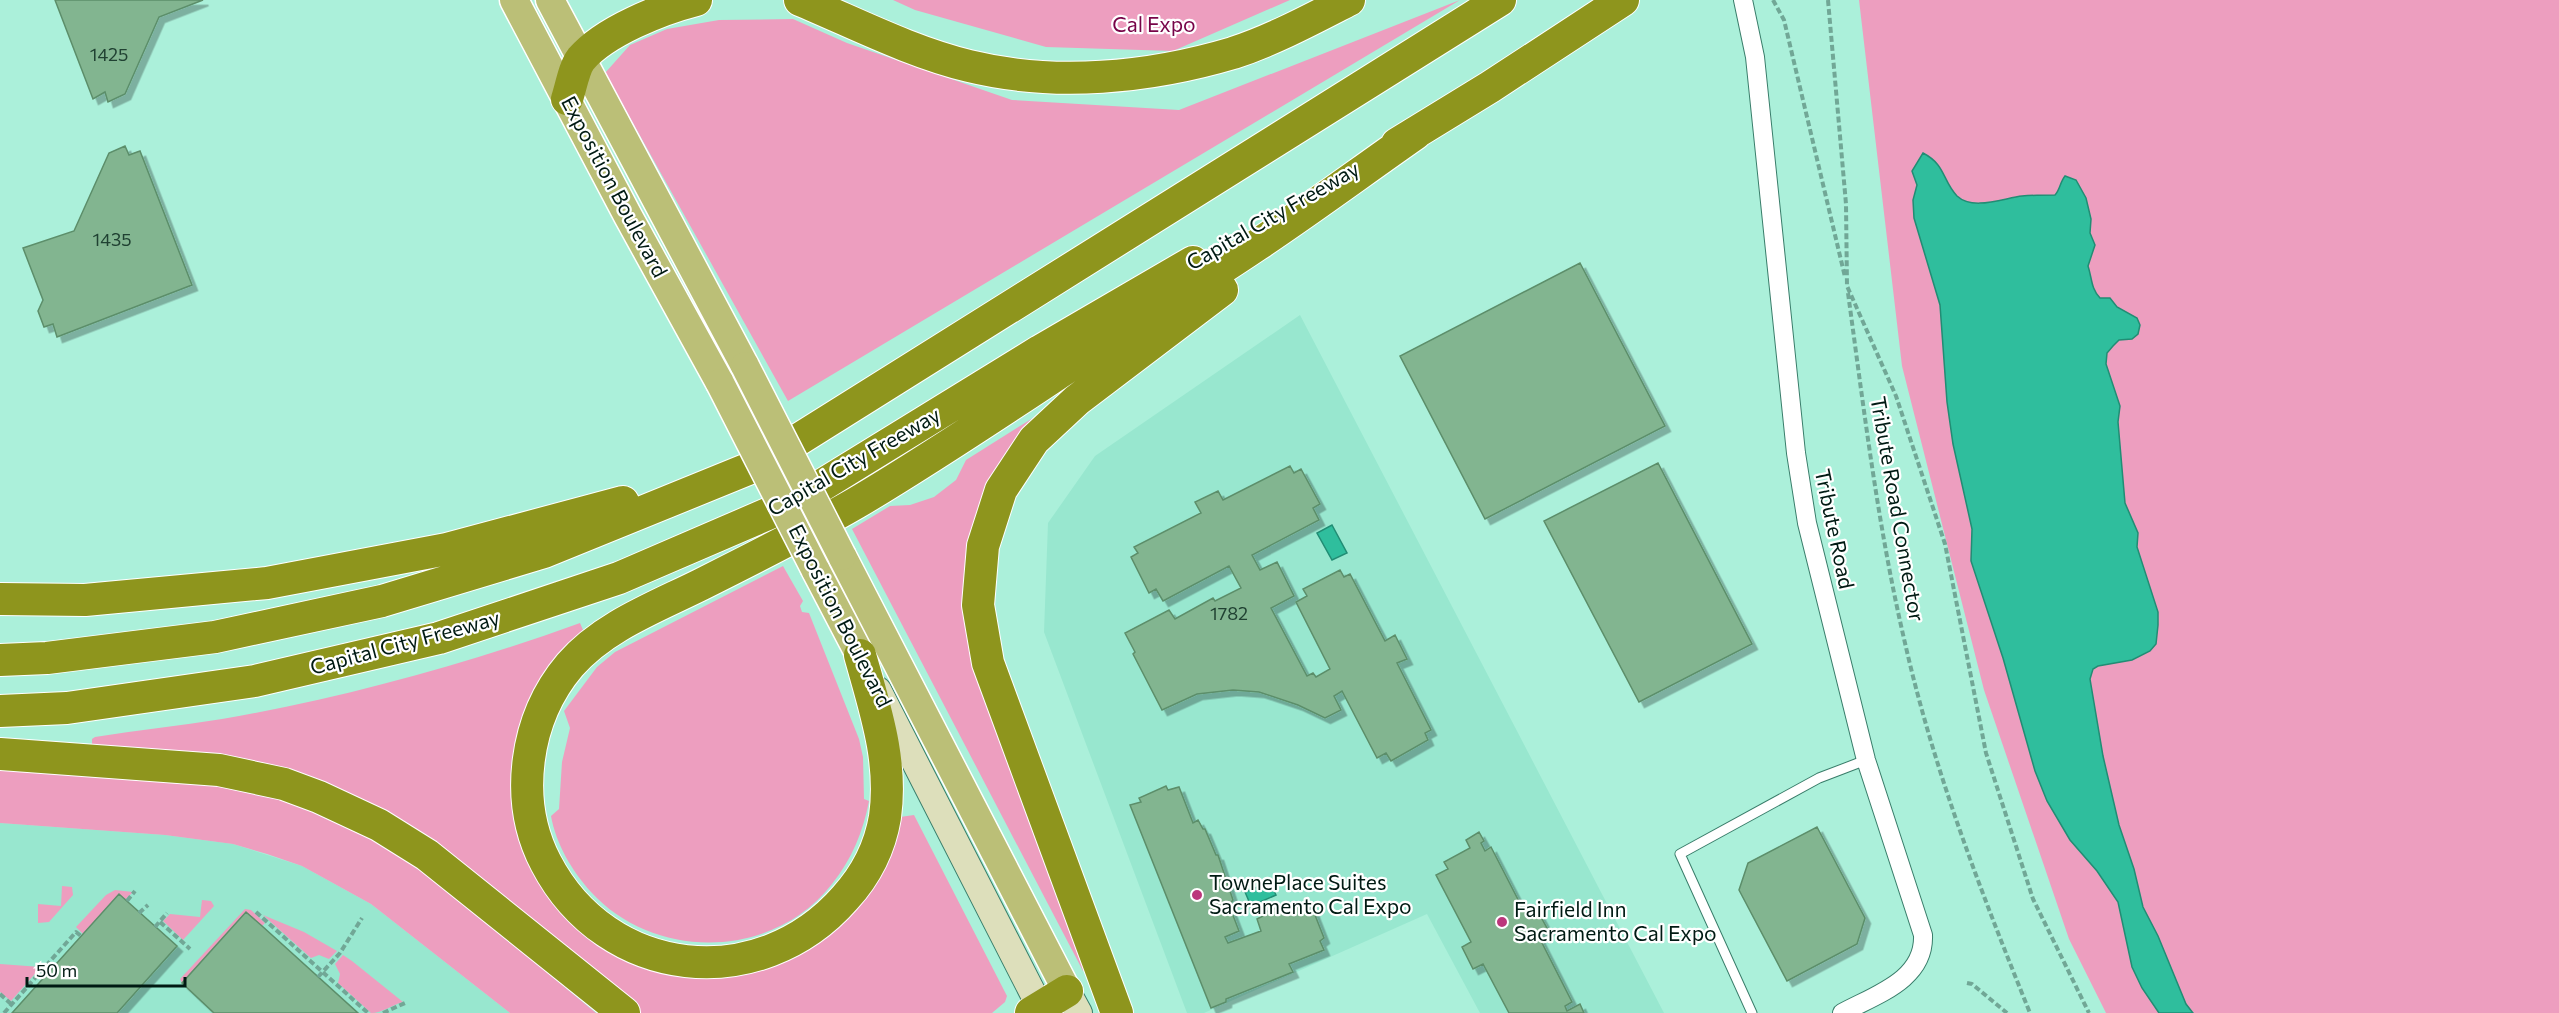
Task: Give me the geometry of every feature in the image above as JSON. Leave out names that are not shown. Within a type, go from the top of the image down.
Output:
[{"type":"highway","points":[[567,99],[580,60],[611,36],[663,9],[696,0]]},
{"type":"highway","points":[[800,0],[933,55],[968,66],[1003,73],[1080,78],[1166,69],[1235,52],[1295,27],[1349,0]]},
{"type":"highway","points":[[0,660],[47,658],[216,637],[382,601],[544,552],[748,469],[769,459],[1500,0]]},
{"type":"highway","name":"Capital City Freeway","points":[[0,711],[67,708],[255,681],[439,638],[619,578],[793,503],[1040,351],[1414,134],[1623,0]]},
{"type":"highway","points":[[1117,1013],[988,663],[978,605],[982,546],[1001,490],[1034,440],[1077,400],[1490,87]]},
{"type":"highway","points":[[860,655],[886,759],[888,783],[885,820],[877,847],[866,871],[832,913],[808,932],[766,954],[735,961],[706,963],[676,960],[648,953],[605,931],[576,907],[559,885],[544,859],[533,831],[528,801],[528,770],[540,713],[554,687],[584,650],[621,625],[777,547],[912,469],[1260,243],[1414,134]]},
{"type":"highway","points":[[0,599],[86,600],[267,583],[447,549],[748,469]]},
{"type":"highway","points":[[0,754],[219,770],[284,784],[319,796],[379,825],[427,855],[624,1013]]},
{"type":"highway","points":[[1038,1011],[1073,1002]]},
{"type":"main road","name":"Exposition Boulevard","points":[[514,0],[628,216],[720,382],[1038,1011]]},
{"type":"main road","name":"Exposition Boulevard","points":[[549,0],[745,366],[1073,1002]]},
{"type":"street","name":"Tribute Road","points":[[1743,0],[1755,57],[1796,453],[1807,523],[1866,760],[1920,922],[1924,948],[1915,968],[1906,977],[1842,1013]]},
{"type":"lane","points":[[1752,1013],[1680,854],[1819,778],[1866,760]]},
{"type":"path","name":"Tribute Road Connector","points":[[1773,0],[1784,20],[1847,286],[1877,498],[1911,668],[1969,859],[2030,1013]]},
{"type":"path","points":[[1828,0],[1846,204],[1847,286],[1896,396],[1945,544],[1986,753],[2033,899],[2089,1013]]},
{"type":"path","points":[[127,901],[135,891]]},
{"type":"path","points":[[140,913],[148,905]]},
{"type":"path","points":[[256,912],[368,1013]]},
{"type":"path","points":[[155,927],[167,914]]},
{"type":"path","points":[[318,977],[340,953],[362,918]]},
{"type":"path","points":[[160,922],[190,949]]},
{"type":"path","points":[[264,928],[268,924]]},
{"type":"path","points":[[4,1013],[76,932],[81,936]]},
{"type":"path","points":[[169,939],[174,934]]},
{"type":"path","points":[[1967,983],[1972,984],[2007,1013]]},
{"type":"path","points":[[30,984],[34,988]]},
{"type":"path","points":[[0,994],[11,1004]]},
{"type":"path","points":[[383,1013],[405,1003]]},
{"type":"shaded area","points":[[1923,153],[1940,168],[1957,196],[1971,203],[2022,196],[2055,195],[2065,176],[2076,180],[2086,198],[2091,219],[2090,233],[2095,245],[2088,266],[2095,291],[2100,298],[2110,298],[2117,307],[2137,318],[2140,325],[2138,334],[2132,339],[2119,340],[2113,346],[2107,353],[2106,364],[2120,406],[2118,422],[2125,503],[2138,533],[2137,547],[2158,612],[2156,644],[2150,651],[2132,660],[2098,666],[2093,669],[2090,679],[2103,756],[2119,825],[2134,869],[2143,907],[2158,936],[2186,1004],[2193,1013],[2159,1013],[2142,988],[2132,967],[2118,902],[2097,871],[2070,840],[2047,801],[2035,771],[2003,658],[1971,561],[1972,529],[1953,444],[1947,402],[1940,305],[1914,218],[1913,200],[1917,185],[1912,171]]},
{"type":"shaded area","points":[[1300,315],[1664,1013],[1480,1013],[1427,914],[1204,1013],[1187,1013],[1044,632],[1048,523],[1095,456]]},
{"type":"shaded area","points":[[1332,525],[1347,553],[1332,560],[1317,533]]},
{"type":"shaded area","points":[[0,823],[165,835],[233,844],[302,866],[371,904],[510,1013],[0,1013]]},
{"type":"shaded area","points":[[1270,882],[1276,895],[1251,906],[1245,892]]},
{"type":"green space","name":"Cal Expo","points":[[893,0],[1290,0],[1173,51],[1046,47],[915,10]]},
{"type":"green space","points":[[1460,0],[788,401],[605,73],[630,45],[667,29],[719,20],[793,19],[847,43],[1012,100],[1179,110]]},
{"type":"green space","points":[[1859,0],[2559,0],[2559,1013],[2106,1013],[2069,939],[1984,690],[1902,366]]},
{"type":"green space","points":[[1060,401],[971,535],[964,573],[964,602],[1086,971],[1083,971],[852,529],[890,506],[910,505],[934,497],[956,480],[966,460]]},
{"type":"green space","points":[[783,566],[803,601],[800,606],[802,612],[809,613],[859,739],[863,757],[864,799],[869,801],[864,824],[851,855],[832,884],[808,909],[779,927],[747,938],[714,942],[680,940],[648,931],[617,915],[591,892],[571,866],[557,837],[551,816],[559,809],[562,762],[570,728],[564,711],[597,667],[615,652]]},
{"type":"green space","points":[[580,623],[583,630],[550,666],[531,696],[519,726],[517,741],[532,867],[545,892],[574,924],[596,942],[628,960],[677,975],[706,977],[735,975],[763,969],[790,959],[815,945],[837,927],[862,900],[900,817],[914,815],[1007,996],[1005,1002],[992,1013],[639,1013],[403,829],[92,746],[92,739],[95,737],[267,711],[403,679],[492,653]]},
{"type":"green space","points":[[0,767],[239,786],[312,808],[407,857],[596,1013],[510,1013],[371,904],[302,866],[267,854],[233,844],[165,835],[0,823]]},
{"type":"green space","points":[[62,886],[72,887],[73,895],[49,922],[38,923],[38,904],[61,906]]},
{"type":"green space","points":[[115,890],[133,892],[125,900],[118,895],[83,934],[76,927],[106,895]]},
{"type":"green space","points":[[202,900],[211,901],[214,906],[183,940],[163,921],[170,914],[200,917]]},
{"type":"green space","points":[[245,909],[251,910],[265,923],[262,926],[246,912],[182,983],[180,979]]},
{"type":"green space","points":[[263,915],[304,932],[337,951],[329,959],[319,955],[311,958]]},
{"type":"green space","points":[[343,955],[403,1002],[371,1013],[338,983],[340,974],[335,964]]},
{"type":"green space","points":[[0,964],[41,967],[11,1001],[0,992]]},
{"type":"building","points":[[55,0],[203,0],[159,17],[125,94],[108,102],[105,92],[93,99]]},
{"type":"building","points":[[125,146],[129,155],[140,151],[192,285],[57,337],[53,324],[44,327],[38,311],[43,300],[23,248],[74,231],[109,153]]},
{"type":"building","points":[[1580,263],[1665,426],[1485,519],[1400,356]]},
{"type":"building","points":[[1658,463],[1752,644],[1639,702],[1544,521]]},
{"type":"building","points":[[1290,466],[1294,473],[1301,469],[1320,504],[1313,508],[1319,520],[1252,555],[1260,570],[1277,562],[1294,596],[1271,608],[1307,676],[1313,673],[1316,677],[1330,669],[1296,602],[1307,596],[1303,589],[1340,570],[1344,577],[1350,574],[1385,641],[1395,635],[1407,659],[1397,663],[1431,730],[1425,733],[1428,740],[1391,761],[1386,753],[1377,758],[1342,691],[1334,696],[1341,710],[1325,718],[1298,705],[1259,692],[1233,690],[1197,694],[1162,710],[1133,654],[1135,652],[1125,633],[1169,610],[1175,619],[1213,598],[1215,601],[1241,588],[1229,566],[1163,601],[1156,589],[1149,593],[1131,557],[1138,553],[1134,547],[1201,513],[1195,502],[1218,491],[1223,500]]},
{"type":"building","name":"TownePlace Suites Sacramento Cal Expo","points":[[1166,786],[1168,790],[1179,787],[1193,823],[1198,820],[1218,855],[1233,900],[1229,905],[1239,931],[1225,937],[1228,943],[1261,931],[1257,919],[1265,915],[1265,912],[1282,906],[1284,908],[1307,902],[1310,911],[1313,910],[1324,938],[1320,941],[1324,950],[1289,964],[1293,972],[1226,999],[1226,1002],[1211,1008],[1130,805],[1141,802],[1139,798]]},
{"type":"building","points":[[1817,827],[1865,918],[1857,944],[1787,981],[1739,890],[1748,863]]},
{"type":"building","name":"Fairfield Inn Sacramento Cal Expo","points":[[1479,832],[1484,841],[1481,843],[1485,851],[1491,847],[1525,913],[1536,908],[1548,930],[1538,935],[1572,1002],[1565,1006],[1567,1011],[1580,1004],[1584,1013],[1509,1013],[1483,964],[1473,969],[1462,947],[1471,942],[1436,875],[1448,869],[1444,862],[1470,848],[1466,840]]},
{"type":"building","points":[[119,894],[177,946],[117,1013],[12,1013]]},
{"type":"building","points":[[246,912],[358,1013],[214,1013],[182,983]]},
{"type":"place","name":"TownePlace Suites Sacramento Cal Expo","points":[[1197,895]]},
{"type":"place","name":"Fairfield Inn Sacramento Cal Expo","points":[[1502,922]]}]
